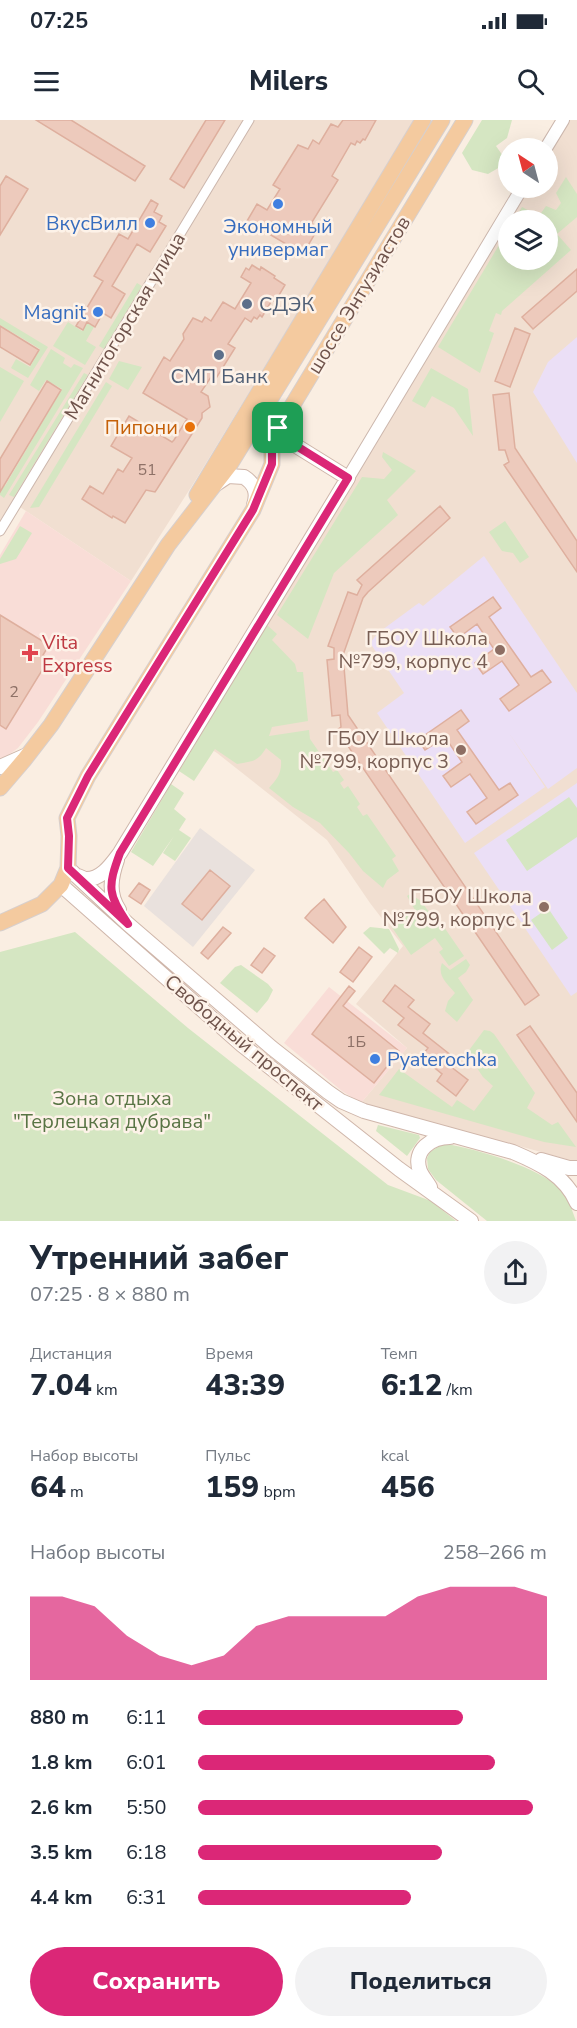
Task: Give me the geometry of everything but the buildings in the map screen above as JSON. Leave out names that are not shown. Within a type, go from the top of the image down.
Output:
[{"type":"main road","points":[[168,545],[228,441],[423,120]]},
{"type":"main road","name":"шоссе Энтузиастов","points":[[0,788],[51,724],[168,545],[229,466],[442,120]]},
{"type":"main road","name":"шоссе Энтузиастов","points":[[0,923],[42,904],[73,872],[67,818],[88,776],[253,510],[272,464],[277,434],[465,120]]},
{"type":"main road","points":[[73,872],[85,879],[96,877],[107,870],[120,853],[348,478],[277,434]]},
{"type":"main road","points":[[215,485],[228,476],[239,476],[249,480],[256,495],[253,510]]},
{"type":"main road","points":[[0,767],[29,754]]},
{"type":"main road","points":[[120,853],[112,877],[112,896],[128,924]]},
{"type":"main road","name":"Свободный проспект","points":[[73,872],[128,924],[272,1048],[341,1101],[364,1111],[513,1152],[536,1162],[558,1177],[570,1189],[577,1202]]},
{"type":"main road","name":"Свободный проспект","points":[[61,885],[242,1045],[399,1169],[471,1221]]},
{"type":"main road","name":"Свободный проспект","points":[[433,1192],[420,1172],[418,1158],[421,1151],[438,1138],[458,1137]]},
{"type":"main road","points":[[513,1152],[569,1168],[577,1168]]},
{"type":"main road","points":[[577,1184],[575,1193],[577,1202]]},
{"type":"street","name":"Магнитогорская улица","points":[[0,531],[249,120]]},
{"type":"street","points":[[552,138],[563,120]]},
{"type":"street","points":[[348,478],[516,198]]},
{"type":"shaded area","points":[[0,120],[415,120],[195,481],[131,581],[14,503],[0,524]]},
{"type":"shaded area","points":[[568,120],[577,120],[577,1161],[361,1103],[407,1048],[356,1004],[403,946],[327,840],[217,753],[194,739],[498,236],[498,270],[558,270],[558,210],[514,210],[521,198],[558,198],[557,138]]},
{"type":"shaded area","points":[[577,337],[577,463],[533,392],[548,362]]},
{"type":"shaded area","points":[[26,511],[131,581],[38,722],[18,748],[0,758],[0,555]]},
{"type":"shaded area","points":[[484,556],[577,693],[577,768],[548,789],[509,733],[545,787],[465,843],[377,713],[404,693],[370,643],[378,633],[419,603],[423,606]]},
{"type":"shaded area","name":"ГБОУ Школа №799, корпус 1","points":[[577,783],[577,992],[571,996],[474,853]]},
{"type":"shaded area","points":[[200,828],[255,870],[193,947],[144,906]]},
{"type":"shaded area","points":[[329,987],[407,1048],[361,1103],[342,1091],[284,1043]]},
{"type":"green space","points":[[482,120],[512,120],[507,138],[498,138],[496,146],[498,168],[488,174],[472,170],[462,153]]},
{"type":"green space","points":[[566,177],[577,194],[577,217],[558,233],[558,210],[556,210],[561,203],[558,190]]},
{"type":"green space","points":[[546,206],[556,210],[543,210]]},
{"type":"green space","points":[[558,235],[571,250],[558,261]]},
{"type":"green space","points":[[498,247],[498,270],[548,270],[502,311],[501,315],[496,313],[489,331],[494,333],[480,373],[438,347]]},
{"type":"green space","points":[[137,283],[142,286],[104,349],[99,346]]},
{"type":"green space","points":[[0,318],[48,347],[28,378],[11,368],[16,359],[30,367],[40,349],[0,325]]},
{"type":"green space","points":[[68,322],[82,331],[87,323],[94,327],[86,341],[96,347],[85,365],[53,346]]},
{"type":"green space","points":[[51,349],[65,358],[63,363],[71,368],[74,364],[83,368],[4,498],[0,495],[0,483],[5,486],[62,389],[46,380],[39,391],[30,385]]},
{"type":"green space","points":[[119,361],[142,367],[128,390],[109,379]]},
{"type":"green space","points":[[0,367],[24,381],[0,422]]},
{"type":"green space","points":[[431,368],[468,389],[473,436],[454,408],[432,396],[425,408],[412,401]]},
{"type":"green space","points":[[84,373],[88,375],[14,497],[9,495]]},
{"type":"green space","points":[[106,382],[112,386],[39,507],[30,508]]},
{"type":"green space","points":[[383,452],[416,471],[387,500],[398,515],[334,573],[308,639],[277,615],[362,477],[384,479],[392,470],[382,457]]},
{"type":"green space","points":[[505,521],[529,557],[520,563],[513,553],[502,551],[489,532]]},
{"type":"green space","points":[[20,526],[32,533],[16,559],[0,564],[0,559]]},
{"type":"green space","points":[[267,625],[277,634],[272,640],[295,664],[297,672],[303,672],[308,721],[272,727],[269,736],[309,730],[310,739],[333,772],[337,770],[344,780],[340,783],[344,789],[348,786],[360,804],[357,807],[363,816],[367,814],[396,856],[392,859],[399,871],[387,880],[383,888],[363,871],[320,823],[293,807],[269,788],[281,769],[281,760],[266,748],[257,758],[237,764],[215,749],[194,781],[179,771]]},
{"type":"green space","points":[[171,784],[184,793],[174,809],[186,819],[179,830],[191,838],[175,861],[163,853],[174,836],[153,866],[131,852]]},
{"type":"green space","points":[[569,797],[577,808],[577,837],[527,871],[506,840]]},
{"type":"green space","points":[[410,894],[421,901],[432,916],[435,914],[464,956],[449,966],[439,952],[443,949],[435,938],[411,955],[391,926],[415,910],[407,896]]},
{"type":"green space","points":[[548,908],[568,938],[552,950],[531,920]]},
{"type":"green space","points":[[370,927],[389,929],[399,949],[398,953],[390,948],[384,954],[363,933]]},
{"type":"green space","name":"Зона отдыха \"Терлецкая дубрава\"","points":[[75,932],[188,1028],[388,1185],[431,1201],[456,1221],[0,1221],[0,952]]},
{"type":"green space","points":[[466,959],[470,965],[466,972],[458,978],[473,1000],[457,1022],[445,1011],[448,1001],[455,993],[444,979],[441,968],[442,963],[450,970]]},
{"type":"green space","points":[[241,965],[273,990],[257,1013],[220,983],[235,967]]},
{"type":"green space","points":[[484,1030],[494,1034],[535,1093],[527,1108],[552,1125],[558,1122],[576,1147],[544,1142],[379,1095],[399,1069],[452,1107],[457,1100],[474,1111],[493,1086],[483,1077],[467,1053]]},
{"type":"green space","points":[[378,1125],[419,1135],[420,1138],[407,1156],[376,1131]]},
{"type":"green space","points":[[447,1144],[506,1160],[549,1180],[565,1195],[576,1221],[487,1221],[436,1180],[428,1169],[427,1158],[430,1152]]},
{"type":"place","name":"Экономный универмаг","points":[[278,204]]},
{"type":"place","name":"ВкусВилл","points":[[150,223]]},
{"type":"place","name":"СДЭК","points":[[247,304]]},
{"type":"place","name":"Magnit","points":[[98,312]]},
{"type":"place","name":"СМП Банк","points":[[219,355]]},
{"type":"place","name":"Пипони","points":[[190,427]]},
{"type":"place","name":"ГБОУ Школа №799, корпус 4","points":[[500,650]]},
{"type":"place","name":"Vita Express","points":[[30,653]]},
{"type":"place","name":"ГБОУ Школа №799, корпус 3","points":[[461,750]]},
{"type":"place","name":"ГБОУ Школа №799, корпус 1","points":[[544,907]]},
{"type":"place","name":"Pyaterochka","points":[[375,1059]]},
{"type":"route","points":[[278,428],[282,437],[348,478],[120,853],[112,877],[112,896],[128,924],[85,881],[68,868],[67,818],[88,776],[253,510],[272,464],[272,439],[278,428]]}]
